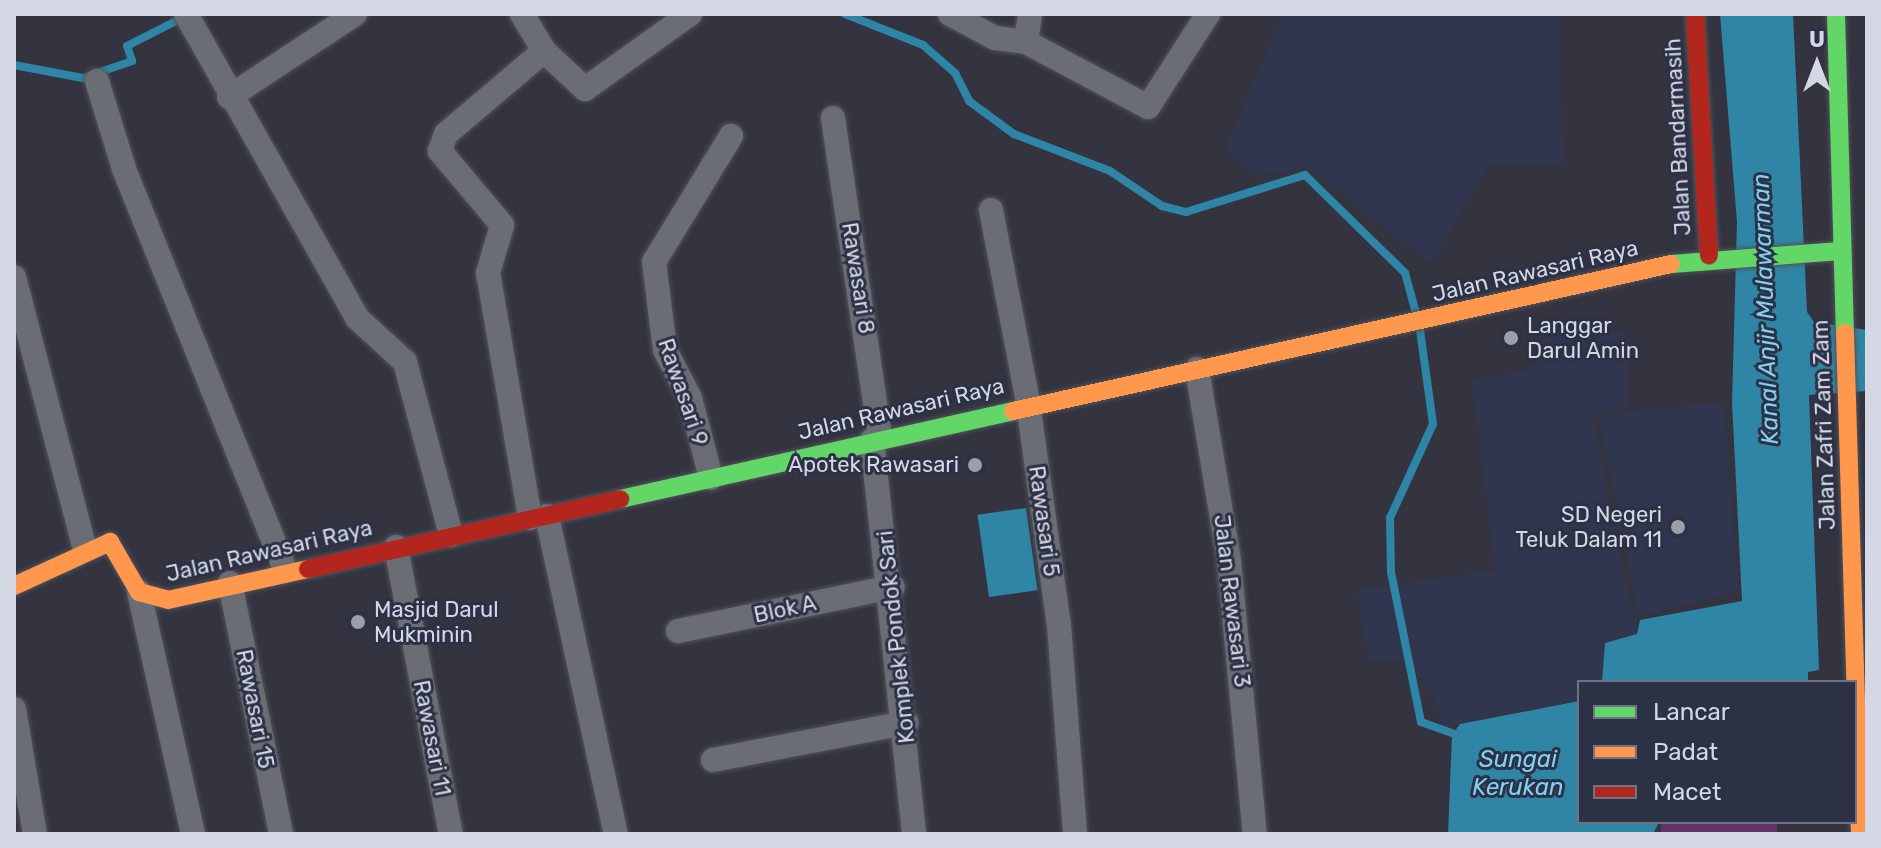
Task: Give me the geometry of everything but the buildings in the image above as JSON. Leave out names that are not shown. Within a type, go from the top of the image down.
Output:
[{"type":"street","points":[[186,14],[229,97],[357,318],[405,362],[451,535]]},
{"type":"street","points":[[229,97],[355,14]]},
{"type":"street","points":[[522,14],[544,51],[585,89],[690,14]]},
{"type":"street","points":[[950,14],[995,38],[1026,42],[1148,107],[1208,14]]},
{"type":"street","points":[[1026,42],[1030,14]]},
{"type":"street","name":"Jalan Bandarmasih","points":[[1695,14],[1714,256]]},
{"type":"street","name":"Jalan Zafri Zam Zam","points":[[1836,14],[1841,251],[1852,311],[1847,394],[1862,733],[1860,834]]},
{"type":"street","points":[[544,51],[446,134],[440,151],[502,225],[488,273],[538,517],[616,834]]},
{"type":"street","points":[[97,81],[124,169],[286,571]]},
{"type":"street","name":"Rawasari 8","points":[[833,118],[876,439]]},
{"type":"street","name":"Rawasari 9","points":[[711,478],[690,398],[665,350],[653,272],[657,254],[731,136]]},
{"type":"street","name":"Rawasari 5","points":[[991,210],[1028,403],[1059,625],[1075,834]]},
{"type":"street","name":"Jalan Rawasari Raya","points":[[85,549],[110,542],[139,592],[161,601],[230,583],[711,478],[1028,403],[1398,327],[1714,256],[1841,251]]},
{"type":"street","points":[[14,277],[85,549],[14,586]]},
{"type":"street","name":"Jalan Rawasari 3","points":[[1197,369],[1229,561],[1255,834]]},
{"type":"street","name":"Komplek Pondok Sari","points":[[876,439],[893,587],[914,834]]},
{"type":"street","name":"Rawasari 11","points":[[396,547],[451,834]]},
{"type":"street","name":"Rawasari 15","points":[[230,583],[281,834]]},
{"type":"street","name":"Blok A","points":[[678,631],[893,587]]},
{"type":"street","points":[[139,592],[193,834]]},
{"type":"street","points":[[14,709],[35,834]]},
{"type":"street","points":[[713,760],[906,723]]},
{"type":"shaded area","points":[[1283,14],[1558,14],[1564,165],[1489,165],[1431,263],[1307,168],[1256,175],[1225,149]]},
{"type":"shaded area","points":[[1581,325],[1627,333],[1628,408],[1592,412],[1637,634],[1603,680],[1577,680],[1577,701],[1442,726],[1434,696],[1404,661],[1368,661],[1357,590],[1495,570],[1472,380],[1532,369],[1541,341]]},
{"type":"shaded area","name":"SD Negeri Teluk Dalam 11","points":[[1724,402],[1738,591],[1639,617],[1598,414]]},
{"type":"shaded area","points":[[1661,824],[1777,824],[1777,834],[1661,834]]},
{"type":"water","name":"Kanal Anjir Mulawarman","points":[[1720,14],[1793,14],[1807,312],[1814,322],[1867,330],[1867,391],[1809,395],[1819,670],[1808,672],[1808,680],[1602,680],[1605,643],[1637,634],[1640,620],[1742,601],[1732,402],[1737,222]]},
{"type":"water","points":[[1026,508],[1038,590],[989,597],[977,515]]},
{"type":"water","name":"Sungai Kerukan","points":[[1577,701],[1577,824],[1658,824],[1653,834],[1448,834],[1452,735],[1460,724]]},
{"type":"waterway","points":[[845,14],[923,45],[955,73],[969,101],[1014,134],[1110,171],[1162,206],[1186,212],[1305,175],[1405,273],[1416,313]]},
{"type":"waterway","points":[[14,65],[83,78],[132,61],[127,46],[176,21]]},
{"type":"waterway","points":[[1420,330],[1433,424],[1390,518],[1391,572],[1421,722],[1460,736]]},
{"type":"traffic: fast","points":[[1836,14],[1845,333]]},
{"type":"traffic: fast","points":[[1671,264],[1841,251]]},
{"type":"traffic: fast","points":[[620,499],[1013,411]]},
{"type":"traffic: slow","points":[[1013,411],[1671,264]]},
{"type":"traffic: slow","points":[[1845,333],[1855,680]]},
{"type":"traffic: slow","points":[[14,586],[110,542],[139,592],[168,600],[308,569]]},
{"type":"traffic: slow","points":[[1857,734],[1860,834]]},
{"type":"traffic: jam","points":[[1695,14],[1709,256]]},
{"type":"traffic: jam","points":[[308,569],[620,499]]},
{"type":"place","name":"Langgar Darul Amin","points":[[1511,338]]},
{"type":"place","name":"Apotek Rawasari","points":[[975,465]]},
{"type":"place","name":"SD Negeri Teluk Dalam 11","points":[[1678,527]]},
{"type":"place","name":"Masjid Darul Mukminin","points":[[358,622]]}]
